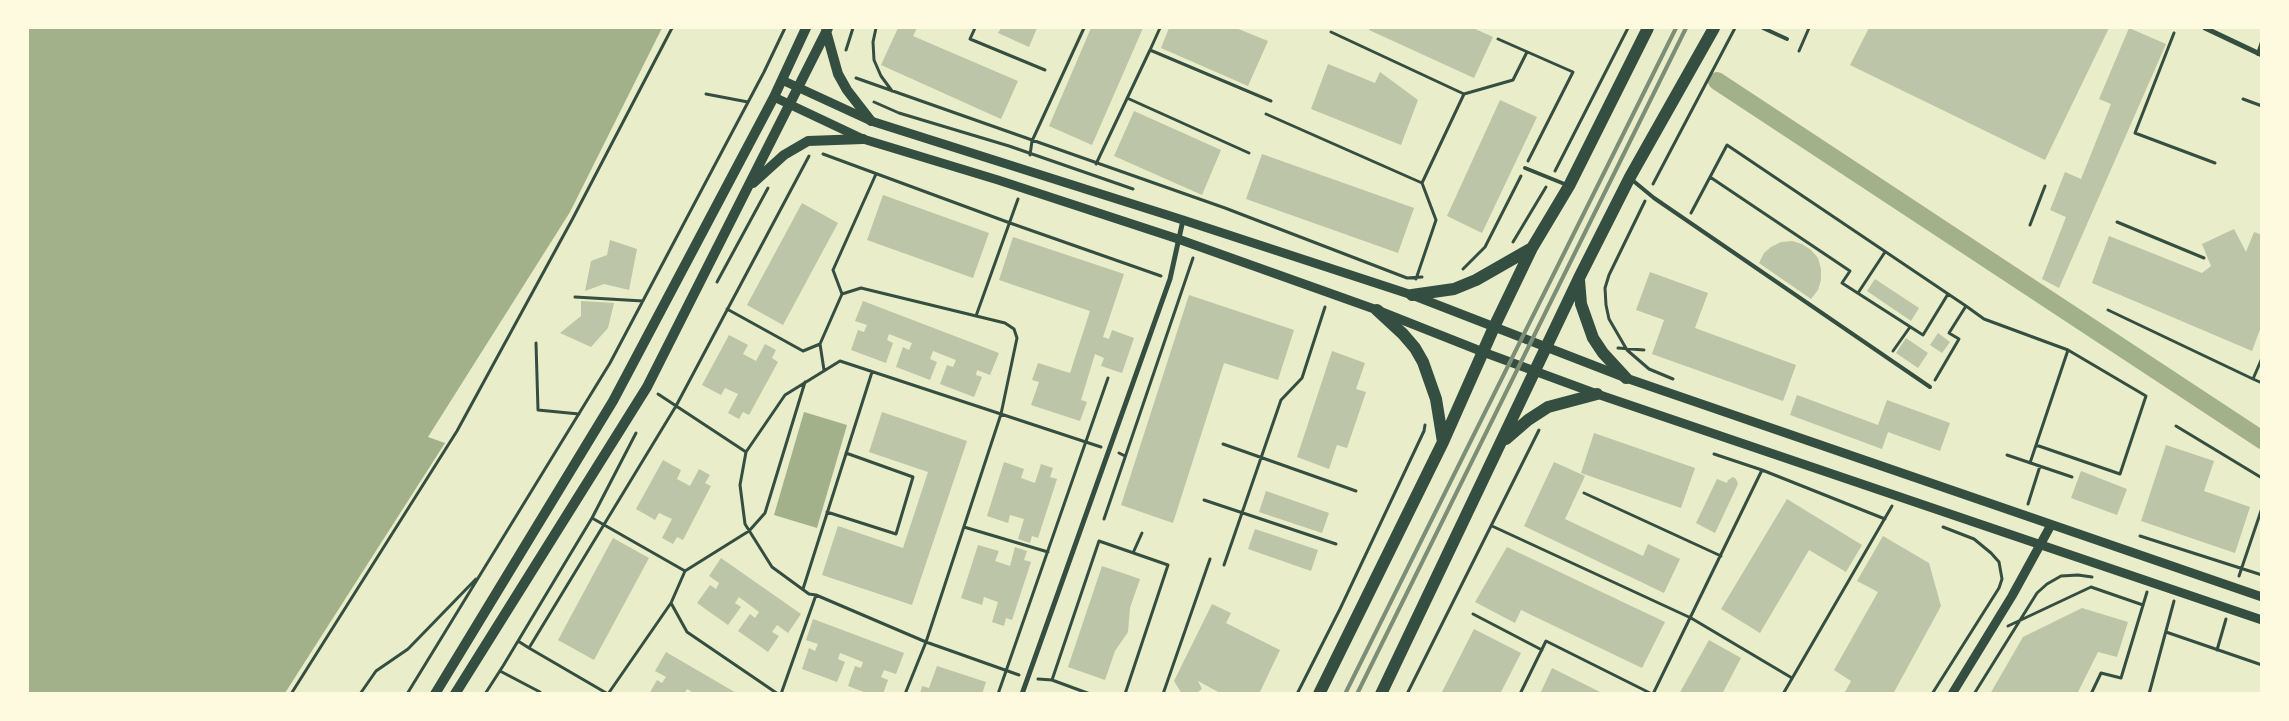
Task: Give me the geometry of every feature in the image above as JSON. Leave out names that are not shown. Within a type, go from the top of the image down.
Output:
[{"type":"main road","points":[[435,694],[614,401],[774,97],[806,28]]},
{"type":"main road","points":[[1319,694],[1443,442],[1494,327],[1532,248],[1569,186],[1648,28]]},
{"type":"main road","points":[[1381,694],[1547,347],[1578,278],[1630,177],[1714,28]]},
{"type":"main road","points":[[455,694],[647,387],[827,29]]},
{"type":"main road","points":[[827,29],[838,74],[847,90],[871,121]]},
{"type":"main road","points":[[748,187],[784,155],[808,141],[863,139]]},
{"type":"main road","points":[[1412,289],[1437,293],[1467,284],[1532,248]]},
{"type":"main road","points":[[1578,278],[1581,304],[1593,338],[1603,353],[1626,378]]},
{"type":"main road","points":[[1377,310],[1404,334],[1424,362],[1436,399],[1443,442]]},
{"type":"main road","points":[[1502,442],[1528,420],[1548,407],[1597,394]]},
{"type":"street","points":[[2206,28],[2260,55]]},
{"type":"street","points":[[782,80],[871,121],[1028,172],[1412,289],[1494,327],[1626,378],[2262,597]]},
{"type":"street","points":[[774,97],[863,139],[998,180],[1178,239],[1377,310],[1535,372],[1597,394],[2262,620]]},
{"type":"street","points":[[1022,694],[1170,279],[1184,220]]},
{"type":"street","points":[[1952,694],[1988,636],[2051,525]]},
{"type":"lane","points":[[1763,28],[1787,39]]},
{"type":"lane","points":[[2260,55],[2262,42]]},
{"type":"lane","points":[[1525,168],[1569,186]]},
{"type":"lane","points":[[1630,177],[1648,194],[1930,386]]},
{"type":"path","points":[[290,694],[457,431],[573,218],[672,28]]},
{"type":"path","points":[[407,694],[610,364],[748,102],[784,28]]},
{"type":"path","points":[[846,55],[846,47],[853,28]]},
{"type":"path","points":[[876,28],[873,42],[874,60],[881,76],[892,91]]},
{"type":"path","points":[[975,28],[970,39],[1045,70]]},
{"type":"path","points":[[1028,172],[1032,142],[1084,28]]},
{"type":"path","points":[[1096,164],[1160,28]]},
{"type":"path","points":[[1674,380],[1649,369],[1635,359],[1617,336],[1609,319],[1605,288],[1609,275],[1648,194],[1735,28]]},
{"type":"path","points":[[1799,51],[1809,28]]},
{"type":"path","points":[[1331,32],[1464,94],[1513,80],[1527,52]]},
{"type":"path","points":[[2174,33],[2135,133],[2215,163]]},
{"type":"path","points":[[1460,272],[1485,247],[1573,72],[1498,39]]},
{"type":"path","points":[[1150,50],[1271,101]]},
{"type":"path","points":[[856,84],[851,76],[1032,142],[1225,208],[1407,278],[1426,277]]},
{"type":"path","points":[[706,94],[748,102]]},
{"type":"path","points":[[1422,183],[1464,94]]},
{"type":"path","points":[[868,98],[899,113],[1139,191]]},
{"type":"path","points":[[1127,98],[1249,152]]},
{"type":"path","points":[[2243,99],[2262,106]]},
{"type":"path","points":[[1266,114],[1422,183],[1436,220],[1412,289]]},
{"type":"path","points":[[1687,220],[1727,145],[1984,319],[2068,350],[2146,396],[2120,474],[2036,445]]},
{"type":"path","points":[[828,148],[821,152],[1010,224],[1170,279]]},
{"type":"path","points":[[529,648],[676,406],[812,150],[806,152]]},
{"type":"path","points":[[824,370],[820,344],[842,294],[832,270],[876,174]]},
{"type":"path","points":[[1710,177],[1850,271],[1842,283],[1923,335],[1948,294]]},
{"type":"path","points":[[716,283],[772,182]]},
{"type":"path","points":[[2030,225],[2046,186]]},
{"type":"path","points":[[1009,196],[1027,202]]},
{"type":"path","points":[[976,316],[1018,199]]},
{"type":"path","points":[[2116,222],[2204,258]]},
{"type":"path","points":[[1104,519],[1193,258],[1192,244]]},
{"type":"path","points":[[1175,252],[1201,261]]},
{"type":"path","points":[[1858,293],[1885,252]]},
{"type":"path","points":[[842,294],[861,288],[1005,323],[1014,329],[1017,338],[1001,414],[926,642],[905,694]]},
{"type":"path","points":[[575,297],[643,301]]},
{"type":"path","points":[[1316,303],[1334,310]]},
{"type":"path","points":[[1224,565],[1281,400],[1302,378],[1325,306]]},
{"type":"path","points":[[1930,386],[1959,339],[1949,333],[1966,306]]},
{"type":"path","points":[[728,309],[803,351],[820,344]]},
{"type":"path","points":[[2108,310],[2262,383]]},
{"type":"path","points":[[1889,358],[1910,327]]},
{"type":"path","points":[[536,343],[538,410],[578,414]]},
{"type":"path","points":[[2030,463],[2068,350]]},
{"type":"path","points":[[2253,379],[2262,358]]},
{"type":"path","points":[[1090,694],[1052,680],[1028,678],[1007,671],[926,642],[816,595],[809,594],[772,567],[749,531],[745,524],[740,485],[746,452],[785,395],[840,361],[1125,456]]},
{"type":"path","points":[[803,589],[872,372]]},
{"type":"path","points":[[998,694],[1108,378]]},
{"type":"path","points":[[518,641],[608,694],[671,603],[685,571],[749,531],[765,513],[805,381]]},
{"type":"path","points":[[647,387],[746,452]]},
{"type":"path","points":[[652,401],[656,393]]},
{"type":"path","points":[[1297,694],[1420,440],[1426,420]]},
{"type":"path","points":[[1407,694],[1539,429],[1543,425]]},
{"type":"path","points":[[485,694],[592,518],[639,426]]},
{"type":"path","points":[[2176,426],[2262,478]]},
{"type":"path","points":[[1223,444],[1356,491]]},
{"type":"path","points":[[827,512],[896,534],[913,477],[846,453]]},
{"type":"path","points":[[1714,454],[1762,470],[1885,519],[1783,694]]},
{"type":"path","points":[[2007,456],[2072,477]]},
{"type":"path","points":[[2025,516],[2040,466]]},
{"type":"path","points":[[1520,694],[1546,641],[1652,694],[1762,470]]},
{"type":"path","points":[[1584,493],[1721,556]]},
{"type":"path","points":[[1204,500],[1336,544]]},
{"type":"path","points":[[1883,502],[1901,510]]},
{"type":"path","points":[[2019,502],[2028,506]]},
{"type":"path","points":[[2235,588],[2262,508]]},
{"type":"path","points":[[592,518],[685,571]]},
{"type":"path","points":[[1932,694],[1999,588],[2002,572],[1999,562],[1974,540],[1938,524]]},
{"type":"path","points":[[1492,526],[1690,618],[1792,678]]},
{"type":"path","points":[[964,527],[1048,552]]},
{"type":"path","points":[[1133,553],[1142,533]]},
{"type":"path","points":[[2140,536],[2262,574]]},
{"type":"path","points":[[1052,680],[1099,541],[1168,565],[1125,694]]},
{"type":"path","points":[[1163,694],[1210,559]]},
{"type":"path","points":[[360,694],[376,671],[408,649],[482,572]]},
{"type":"path","points":[[1974,694],[2037,593],[2047,584],[2061,576],[2078,574],[2098,578]]},
{"type":"path","points":[[2230,574],[2246,580]]},
{"type":"path","points":[[2090,694],[2101,674],[2121,678],[2150,582]]},
{"type":"path","points":[[1960,649],[2091,587],[2143,605]]},
{"type":"path","points":[[2140,591],[2156,596]]},
{"type":"path","points":[[2149,694],[2177,591]]},
{"type":"path","points":[[671,603],[687,632],[779,694],[816,595]]},
{"type":"path","points":[[2164,599],[2182,606]]},
{"type":"path","points":[[2217,650],[2229,608]]},
{"type":"path","points":[[1473,614],[1542,650]]},
{"type":"path","points":[[2217,617],[2234,623]]},
{"type":"path","points":[[2166,632],[2262,665]]},
{"type":"path","points":[[500,672],[540,692]]},
{"type":"shaded area","points":[[28,28],[662,28],[570,212],[428,437],[445,443],[285,693],[28,693]]},
{"type":"shaded area","points":[[804,412],[847,425],[817,528],[774,515]]},
{"type":"building","points":[[898,28],[917,28],[913,36],[1018,81],[1001,119],[881,65]]},
{"type":"building","points":[[1001,28],[1037,28],[1029,47],[998,33]]},
{"type":"building","points":[[1091,28],[1143,28],[1092,145],[1049,126]]},
{"type":"building","points":[[1169,28],[1236,28],[1268,41],[1248,86],[1161,48]]},
{"type":"building","points":[[1370,28],[1473,28],[1493,37],[1474,78],[1369,30]]},
{"type":"building","points":[[1869,28],[2109,28],[2045,160],[1850,65]]},
{"type":"building","points":[[2129,28],[2166,44],[2059,288],[2042,279],[2066,217],[2050,210],[2065,172],[2081,179],[2111,104],[2099,99]]},
{"type":"building","points":[[1328,64],[1375,83],[1380,72],[1418,100],[1401,145],[1311,109]]},
{"type":"building","points":[[1500,100],[1537,117],[1482,233],[1447,216]]},
{"type":"building","points":[[1134,111],[1221,150],[1202,195],[1114,156]]},
{"type":"building","points":[[1262,154],[1414,208],[1398,253],[1246,199]]},
{"type":"building","points":[[883,195],[989,233],[973,278],[867,240]]},
{"type":"building","points":[[802,203],[838,223],[783,325],[747,305]]},
{"type":"building","points":[[2234,229],[2246,252],[2254,232],[2262,235],[2262,324],[2252,351],[2092,283],[2109,236],[2202,273],[2211,266],[2202,244]]},
{"type":"building","points":[[1013,237],[1124,274],[1103,337],[1109,339],[1112,330],[1134,338],[1122,373],[1101,366],[1104,358],[1095,354],[1081,400],[1087,402],[1080,421],[1031,405],[1039,382],[1032,380],[1038,363],[1070,373],[1090,311],[999,280]]},
{"type":"building","points":[[610,240],[637,249],[629,290],[604,284],[585,291],[591,261],[607,255]]},
{"type":"building","points":[[1792,241],[1802,244],[1818,258],[1821,280],[1818,290],[1811,299],[1759,263],[1764,253],[1771,247],[1781,242]]},
{"type":"building","points":[[1650,272],[1708,293],[1695,328],[1796,365],[1783,401],[1652,354],[1664,320],[1636,310]]},
{"type":"building","points":[[1875,279],[1919,308],[1911,321],[1867,291]]},
{"type":"building","points":[[1189,295],[1294,330],[1278,380],[1224,363],[1173,523],[1121,505]]},
{"type":"building","points":[[581,301],[614,303],[608,328],[591,347],[560,333],[581,316]]},
{"type":"building","points":[[863,301],[999,353],[990,375],[977,370],[976,375],[982,377],[974,397],[940,384],[947,365],[953,367],[956,360],[933,351],[930,359],[937,362],[930,380],[896,367],[903,347],[909,350],[912,343],[889,334],[887,340],[893,343],[886,363],[851,350],[858,330],[864,332],[867,325],[855,321]]},
{"type":"building","points":[[1938,333],[1950,342],[1942,353],[1930,345]]},
{"type":"building","points":[[729,335],[748,345],[743,354],[756,361],[765,344],[776,350],[772,358],[778,362],[749,415],[743,412],[739,419],[728,413],[738,394],[725,388],[721,395],[702,385]]},
{"type":"building","points":[[1906,338],[1928,353],[1918,368],[1896,353]]},
{"type":"building","points":[[1332,351],[1365,363],[1356,389],[1366,392],[1347,448],[1337,445],[1329,469],[1297,457]]},
{"type":"building","points":[[1797,395],[1878,425],[1887,400],[1950,423],[1940,451],[1888,432],[1882,449],[1790,415]]},
{"type":"building","points":[[882,412],[967,441],[912,605],[822,575],[838,526],[903,548],[928,472],[869,452]]},
{"type":"building","points":[[1594,433],[1695,468],[1681,508],[1581,473]]},
{"type":"building","points":[[2166,445],[2214,461],[2204,491],[2250,507],[2235,553],[2141,521]]},
{"type":"building","points":[[663,460],[681,470],[677,479],[690,486],[699,469],[710,475],[705,483],[711,486],[683,540],[677,537],[673,544],[662,538],[672,519],[659,513],[655,520],[636,509]]},
{"type":"building","points":[[1004,462],[1024,469],[1021,478],[1035,483],[1041,464],[1053,468],[1050,477],[1057,479],[1038,538],[1032,536],[1030,543],[1018,539],[1024,519],[1010,515],[1008,523],[987,516]]},
{"type":"building","points":[[1554,462],[1585,476],[1565,519],[1643,556],[1648,544],[1680,559],[1664,593],[1524,526]]},
{"type":"building","points":[[2081,471],[2127,489],[2117,515],[2071,498]]},
{"type":"building","points":[[1733,477],[1738,484],[1715,533],[1696,523],[1717,479],[1727,483]]},
{"type":"building","points":[[1266,491],[1329,513],[1322,533],[1259,512]]},
{"type":"building","points":[[1787,499],[1862,545],[1846,572],[1809,550],[1760,633],[1721,609]]},
{"type":"building","points":[[1255,529],[1318,550],[1311,571],[1248,549]]},
{"type":"building","points":[[1883,536],[1929,563],[1941,606],[1893,694],[1844,694],[1851,681],[1834,670],[1878,592],[1857,581]]},
{"type":"building","points":[[613,538],[649,558],[594,660],[558,640]]},
{"type":"building","points":[[978,545],[999,551],[995,561],[1010,566],[1015,547],[1027,551],[1024,560],[1031,562],[1012,620],[1006,618],[1004,626],[992,622],[998,602],[984,597],[982,605],[961,598]]},
{"type":"building","points":[[1507,547],[1665,622],[1642,668],[1521,610],[1515,623],[1475,602]]},
{"type":"building","points":[[721,558],[801,614],[788,633],[777,625],[772,632],[779,636],[768,652],[738,631],[750,614],[755,618],[759,612],[739,597],[735,603],[741,607],[728,625],[697,603],[710,585],[716,589],[719,583],[709,576]]},
{"type":"building","points":[[1102,566],[1140,579],[1130,608],[1128,632],[1115,651],[1105,680],[1068,667]]},
{"type":"building","points":[[1212,604],[1231,613],[1226,623],[1280,650],[1259,694],[1222,694],[1198,681],[1202,689],[1195,694],[1182,694],[1174,681]]},
{"type":"building","points":[[2082,608],[2128,622],[2117,657],[2098,652],[2077,694],[1990,694],[2023,637]]},
{"type":"building","points":[[813,619],[904,653],[896,674],[884,670],[881,677],[888,680],[883,694],[869,694],[848,686],[855,666],[861,668],[863,662],[840,653],[838,659],[845,662],[837,682],[802,669],[809,648],[815,651],[818,644],[806,640]]},
{"type":"building","points":[[1474,629],[1521,653],[1500,694],[1446,694],[1442,692]]},
{"type":"building","points":[[1709,640],[1741,658],[1722,694],[1679,694]]},
{"type":"building","points":[[666,652],[738,694],[695,694],[687,689],[684,694],[649,694],[657,680],[662,683],[666,677],[655,671]]},
{"type":"building","points":[[937,666],[986,682],[982,694],[920,694],[922,686],[929,688]]},
{"type":"building","points":[[1552,668],[1604,694],[1540,694]]},
{"type":"waterway","points":[[1717,81],[2262,440]]},
{"type":"railway","points":[[1345,694],[1676,28]]},
{"type":"railway","points":[[1357,694],[1686,28]]}]
